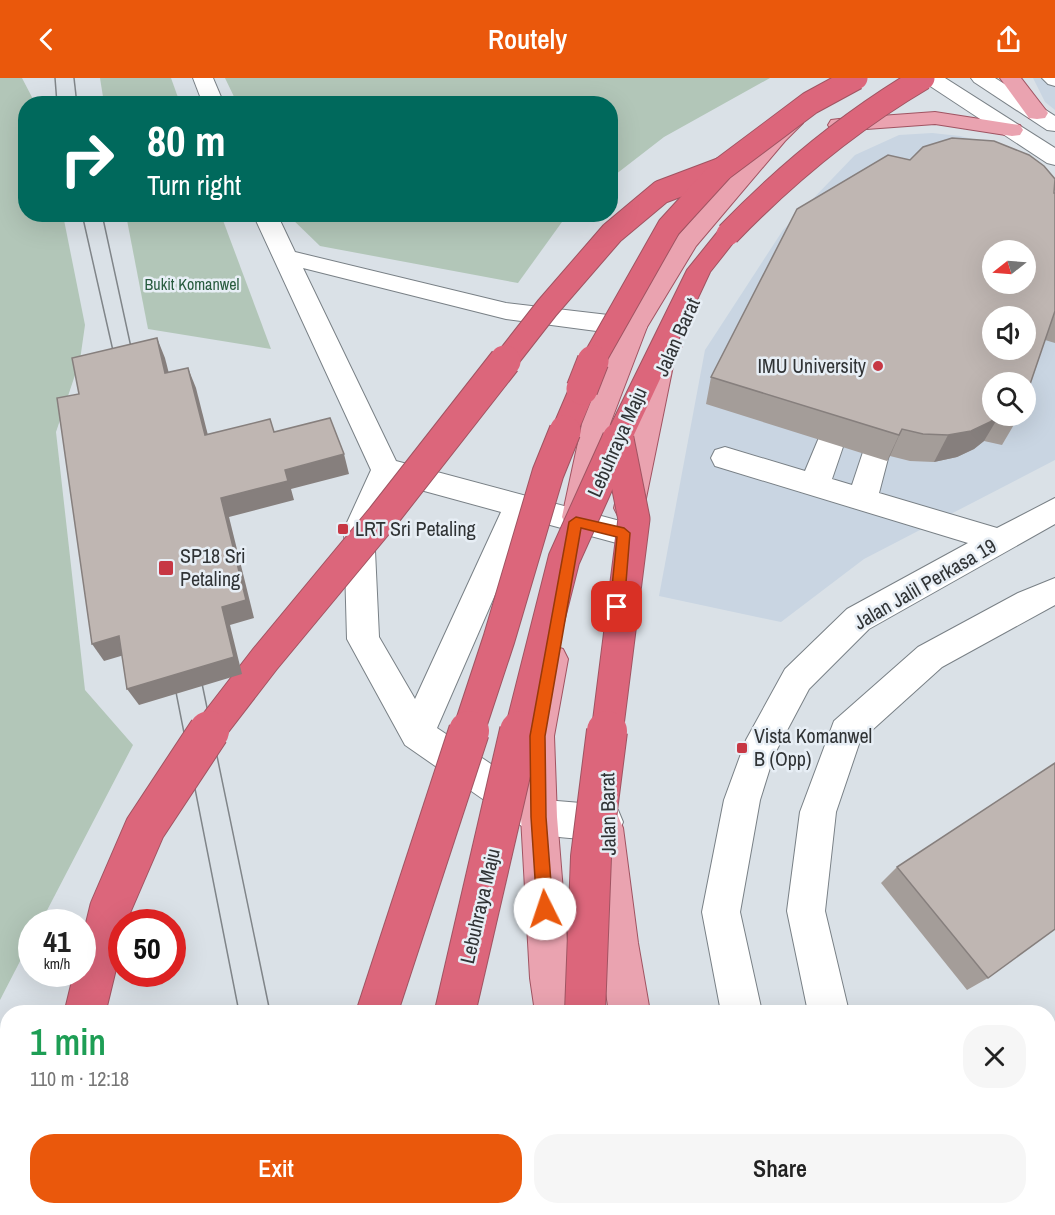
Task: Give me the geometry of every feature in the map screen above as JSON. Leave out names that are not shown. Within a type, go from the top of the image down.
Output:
[{"type":"highway","points":[[379,1005],[499,639],[552,463],[593,361],[669,227],[722,169],[810,104],[856,78]]},
{"type":"highway","name":"Lebuhraya Maju","points":[[457,1005],[526,705],[564,559],[618,439],[699,270],[728,234],[814,151],[885,100],[923,78]]},
{"type":"highway","points":[[87,1005],[110,909],[145,828],[202,741],[265,659],[382,518],[547,308],[612,233],[661,192],[722,169]]},
{"type":"highway","points":[[585,1005],[591,857],[634,519],[618,439]]},
{"type":"main road","name":"Jalan Barat","points":[[554,1005],[550,978],[539,817],[537,736],[596,424],[633,327],[686,242],[777,136],[828,90],[847,78]]},
{"type":"main road","name":"Jalan Barat","points":[[629,1005],[618,943],[605,822],[611,676],[624,533],[661,362],[724,240],[790,166],[839,125],[918,78]]},
{"type":"main road","points":[[1010,78],[1037,113]]},
{"type":"main road","points":[[839,125],[935,118],[1012,130]]},
{"type":"street","points":[[203,78],[211,96]]},
{"type":"street","points":[[931,78],[1055,158]]},
{"type":"street","points":[[981,78],[1055,125]]},
{"type":"street","points":[[269,222],[386,470],[624,533]]},
{"type":"street","points":[[286,260],[301,260],[506,311],[633,327]]},
{"type":"street","points":[[807,483],[825,434]]},
{"type":"street","points":[[854,497],[869,445]]},
{"type":"street","points":[[725,458],[1000,541]]},
{"type":"street","points":[[386,470],[359,529],[363,639],[417,734],[539,817],[605,822]]},
{"type":"street","points":[[417,734],[519,505]]},
{"type":"street","name":"Jalan Jalil Perkasa 19","points":[[740,1005],[721,912],[742,800],[758,752],[797,679],[858,619],[1055,510]]},
{"type":"street","points":[[826,1005],[806,911],[818,812],[846,732],[930,657],[1029,602],[1055,591]]},
{"type":"shaded area","points":[[1033,78],[1055,78],[1055,110],[1045,102]]},
{"type":"shaded area","name":"IMU University","points":[[932,133],[960,136],[1002,146],[1055,180],[1055,460],[864,559],[781,622],[659,596],[705,350],[783,230],[855,155],[899,135]]},
{"type":"green space","points":[[0,78],[22,78],[31,96],[18,96],[18,222],[64,222],[85,325],[80,360],[56,432],[85,690],[133,745],[48,909],[18,909],[18,965],[0,1000]]},
{"type":"green space","points":[[100,78],[171,78],[177,96],[103,96]]},
{"type":"green space","points":[[225,78],[770,78],[664,137],[618,173],[618,96],[234,96]]},
{"type":"green space","name":"Bukit Komanwel","points":[[127,222],[224,222],[271,349],[148,329]]},
{"type":"green space","points":[[295,222],[562,222],[518,283],[320,246]]},
{"type":"building","points":[[952,138],[994,141],[1029,155],[1044,166],[1055,179],[1055,311],[1034,372],[982,372],[982,426],[971,431],[948,435],[923,434],[902,429],[899,435],[711,377],[797,209],[888,155],[910,160],[923,147]]},
{"type":"building","name":"SP18 Sri Petaling","points":[[157,338],[165,373],[188,368],[205,435],[270,419],[274,432],[330,418],[344,454],[285,470],[288,481],[221,498],[246,600],[222,607],[234,657],[127,689],[119,636],[92,644],[57,398],[79,394],[72,358]]},
{"type":"building","points":[[1055,763],[1055,929],[988,978],[897,867]]},
{"type":"tram line","points":[[55,78],[56,96]]},
{"type":"tram line","points":[[74,78],[76,96]]},
{"type":"tram line","points":[[84,222],[116,364]]},
{"type":"tram line","points":[[104,222],[134,361]]},
{"type":"tram line","points":[[199,669],[269,1005]]},
{"type":"tram line","points":[[173,677],[238,1005]]},
{"type":"place","name":"IMU University","points":[[878,366]]},
{"type":"place","name":"LRT Sri Petaling","points":[[343,529]]},
{"type":"place","name":"SP18 Sri Petaling","points":[[166,568]]},
{"type":"place","name":"Vista Komanwel B (Opp)","points":[[742,748]]},
{"type":"route","points":[[545,909],[537,736],[576,522],[624,533],[617,607]]}]
